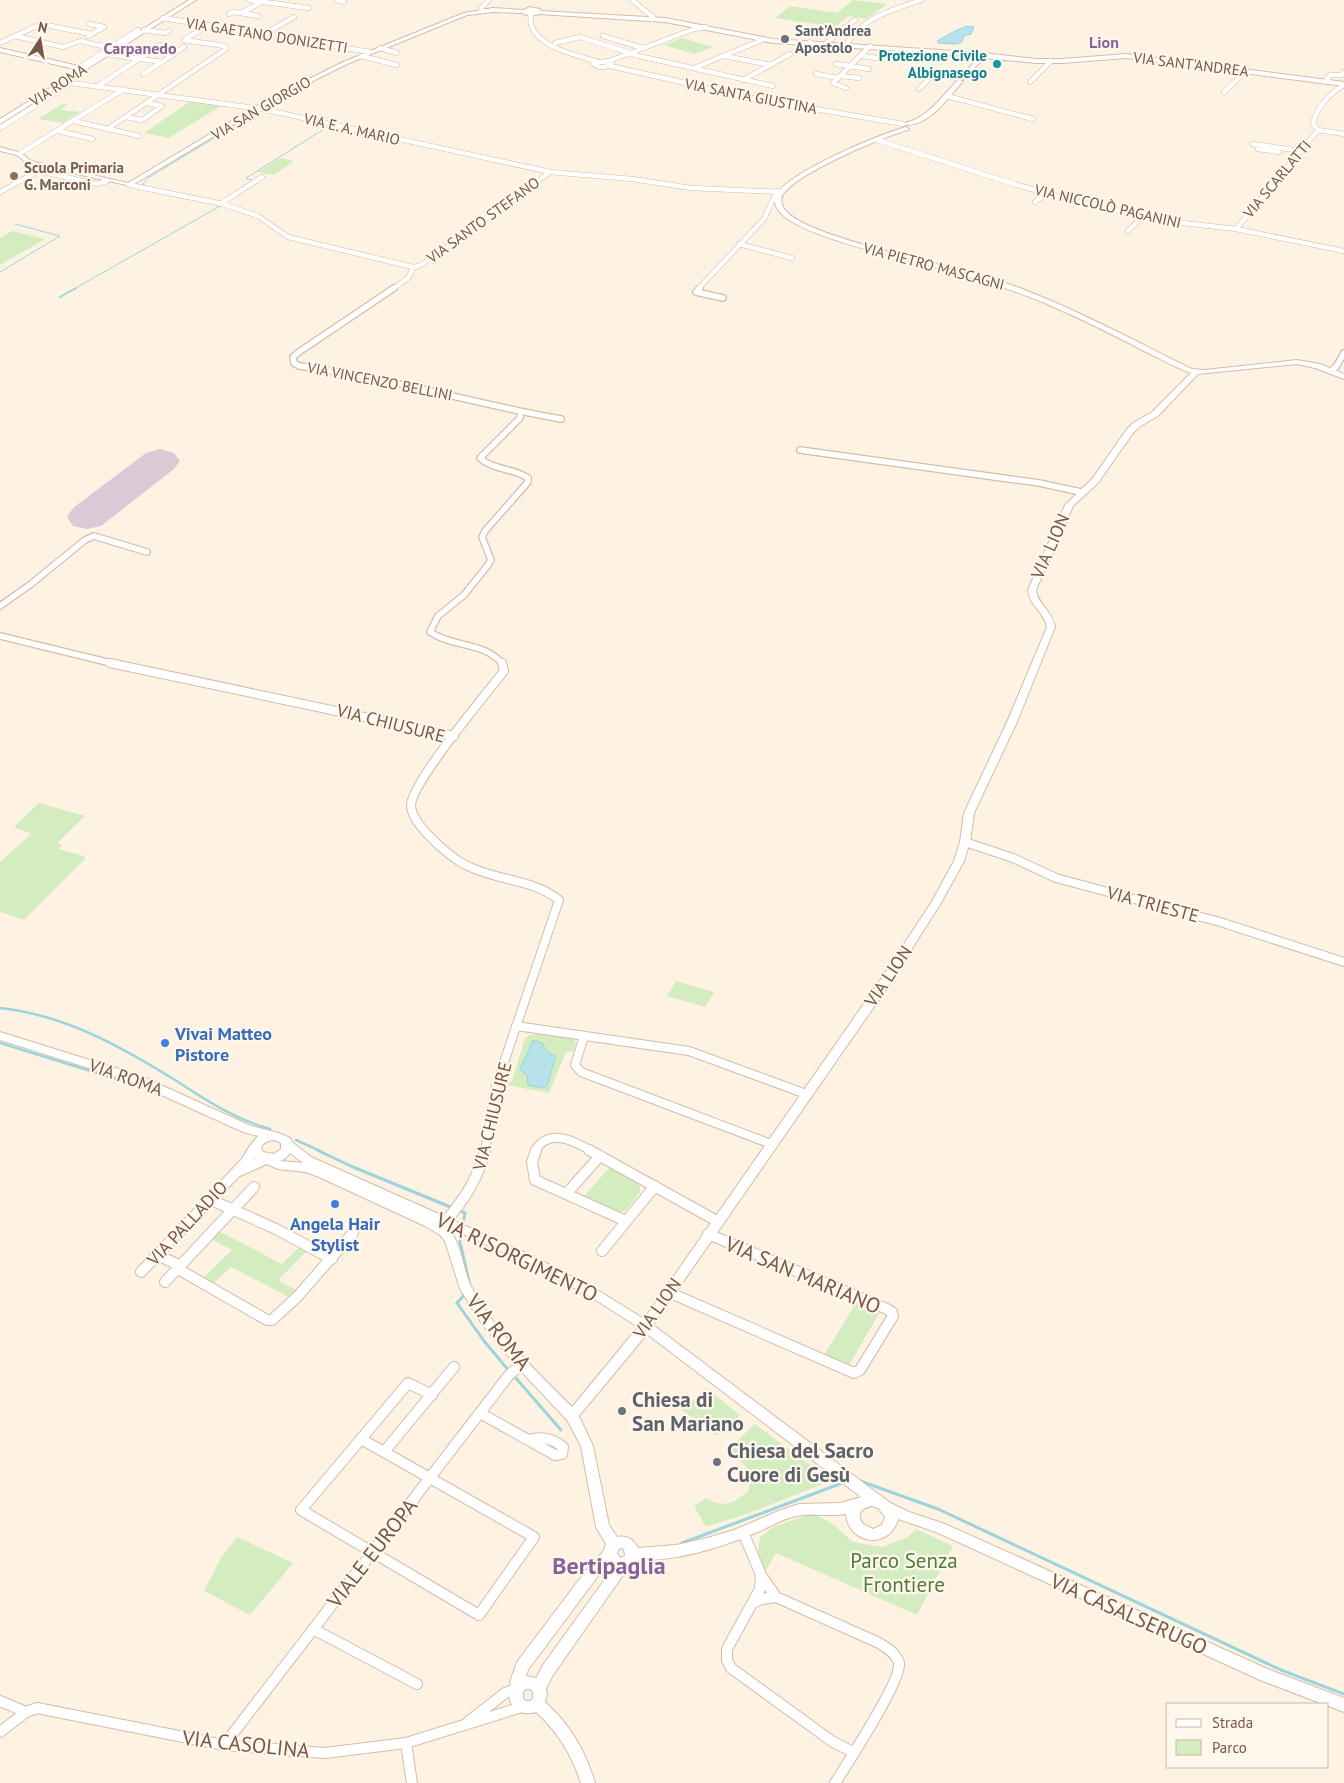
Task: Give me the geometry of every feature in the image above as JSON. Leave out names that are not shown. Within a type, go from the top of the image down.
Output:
[{"type":"street","name":"VIA ROMA","points":[[0,122],[141,30],[192,0]]},
{"type":"street","points":[[248,0],[309,8]]},
{"type":"street","points":[[285,5],[295,0]]},
{"type":"street","points":[[337,0],[344,2]]},
{"type":"street","points":[[482,11],[481,8],[489,0]]},
{"type":"street","points":[[632,0],[649,13],[653,17],[652,19]]},
{"type":"street","points":[[872,19],[921,0]]},
{"type":"street","points":[[241,13],[262,2]]},
{"type":"street","points":[[537,4],[532,11],[528,24],[538,37],[564,50],[596,61],[610,63],[643,48],[699,27]]},
{"type":"street","points":[[846,45],[850,35],[888,8]]},
{"type":"street","name":"VIA SAN GIORGIO","points":[[129,185],[293,87],[370,52],[449,20],[482,11],[532,11]]},
{"type":"street","name":"VIA SANT'ANDREA","points":[[532,11],[652,19],[762,40],[870,46],[1051,61],[1126,56],[1344,84]]},
{"type":"street","points":[[229,14],[233,12],[258,16]]},
{"type":"street","points":[[264,34],[294,17]]},
{"type":"street","name":"VIA GAETANO DONIZETTI","points":[[163,18],[370,52]]},
{"type":"street","points":[[826,43],[855,20]]},
{"type":"street","points":[[221,27],[229,23]]},
{"type":"street","points":[[0,43],[41,24],[91,34]]},
{"type":"street","points":[[15,36],[63,47],[80,41],[104,27],[89,24]]},
{"type":"street","points":[[109,128],[226,49],[225,46],[184,40],[208,25]]},
{"type":"street","points":[[141,30],[165,33],[169,31]]},
{"type":"street","points":[[603,36],[643,48]]},
{"type":"street","points":[[556,43],[579,37],[631,53],[773,86]]},
{"type":"street","points":[[694,68],[762,40]]},
{"type":"street","points":[[80,41],[113,48]]},
{"type":"street","points":[[804,49],[810,42]]},
{"type":"street","points":[[98,86],[160,45]]},
{"type":"street","points":[[846,88],[832,83],[862,56],[870,46]]},
{"type":"street","name":"VIA ROMA","points":[[81,69],[107,54],[113,48]]},
{"type":"street","points":[[143,74],[184,48]]},
{"type":"street","points":[[380,48],[397,53]]},
{"type":"street","points":[[0,50],[81,69]]},
{"type":"street","points":[[107,54],[162,62]]},
{"type":"street","points":[[743,80],[790,54]]},
{"type":"street","points":[[723,298],[696,292],[764,219],[777,195],[831,160],[877,140],[933,110],[947,96],[960,78],[984,55]]},
{"type":"street","points":[[361,56],[397,65]]},
{"type":"street","points":[[724,56],[771,65]]},
{"type":"street","points":[[862,56],[893,60]]},
{"type":"street","points":[[1030,82],[1051,61]]},
{"type":"street","name":"VIA SANTA GIUSTINA","points":[[610,63],[757,99],[905,126]]},
{"type":"street","points":[[836,64],[869,69]]},
{"type":"street","points":[[1224,92],[1246,71]]},
{"type":"street","points":[[1325,82],[1330,75],[1342,74],[1344,72]]},
{"type":"street","points":[[816,74],[859,78]]},
{"type":"street","points":[[918,89],[933,75],[960,78]]},
{"type":"street","name":"VIA E. A. MARIO","points":[[64,82],[257,108],[550,172]]},
{"type":"street","name":"VIA ROMA","points":[[0,128],[71,82]]},
{"type":"street","points":[[1344,84],[1314,115],[1313,127],[1318,130],[1344,134]]},
{"type":"street","points":[[19,154],[58,132],[124,89]]},
{"type":"street","points":[[947,96],[1033,119]]},
{"type":"street","points":[[126,117],[142,120],[162,106],[147,103]]},
{"type":"street","points":[[74,121],[139,136]]},
{"type":"street","name":"VIA SCARLATTI","points":[[1236,229],[1318,130]]},
{"type":"street","points":[[58,132],[93,139]]},
{"type":"street","name":"VIA NICCOLÒ PAGANINI","points":[[877,140],[1047,193],[1143,216],[1174,222],[1236,229],[1300,244],[1344,251]]},
{"type":"street","points":[[1253,144],[1302,151]]},
{"type":"street","name":"VIA SANTO STEFANO","points":[[0,149],[19,154],[29,162],[46,167],[220,204],[257,216],[276,232],[288,237],[413,267],[429,260],[550,172],[632,179],[691,188],[777,195]]},
{"type":"street","points":[[1258,149],[1277,153],[1286,150]]},
{"type":"street","points":[[0,192],[46,167]]},
{"type":"street","name":"VIA SANTO STEFANO","points":[[38,171],[97,184],[107,181]]},
{"type":"street","points":[[70,178],[77,174]]},
{"type":"street","points":[[139,187],[140,182],[145,176]]},
{"type":"street","name":"VIA SAN GIORGIO","points":[[120,184],[145,176]]},
{"type":"street","points":[[220,204],[262,177]]},
{"type":"street","points":[[1035,202],[1047,193]]},
{"type":"street","name":"VIA PIETRO MASCAGNI","points":[[777,195],[783,213],[801,224],[865,247],[967,273],[1016,289],[1196,372]]},
{"type":"street","points":[[1128,231],[1143,216]]},
{"type":"street","points":[[740,244],[792,258]]},
{"type":"street","name":"VIA VINCENZO BELLINI","points":[[413,267],[409,277],[396,287],[299,352],[293,357],[294,363],[299,366],[338,371],[486,402],[521,412],[561,419]]},
{"type":"street","points":[[1331,371],[1336,367],[1344,353]]},
{"type":"street","points":[[1196,372],[1297,362],[1311,364],[1344,377]]},
{"type":"street","name":"VIA LION","points":[[572,1416],[646,1326],[708,1234],[881,988],[936,903],[959,861],[965,842],[966,823],[971,807],[1005,737],[1051,627],[1048,617],[1031,596],[1066,510],[1081,492],[1094,481],[1130,431],[1142,421],[1155,414],[1196,372]]},
{"type":"street","points":[[454,736],[500,677],[504,667],[499,658],[486,650],[435,637],[430,632],[431,627],[465,594],[487,567],[490,560],[482,537],[485,531],[528,482],[528,478],[519,472],[485,463],[480,458],[520,418],[521,412]]},
{"type":"street","name":"VIA LION","points":[[800,450],[1019,480],[1081,492]]},
{"type":"street","points":[[0,606],[31,584],[85,540],[94,536],[147,552]]},
{"type":"street","name":"VIA CHIUSURE","points":[[0,636],[108,664],[332,708],[454,736],[415,790],[410,808],[415,820],[436,841],[468,866],[546,890],[559,900],[557,911],[496,1086],[485,1152],[471,1190],[450,1224]]},
{"type":"street","name":"VIA TRIESTE","points":[[965,842],[1013,858],[1056,878],[1220,922],[1344,962]]},
{"type":"street","points":[[516,1026],[689,1051],[806,1094]]},
{"type":"street","name":"VIA ROMA","points":[[0,1036],[137,1079],[247,1130],[270,1136]]},
{"type":"street","points":[[584,1036],[575,1065],[581,1072],[771,1144]]},
{"type":"street","points":[[247,1130],[256,1146],[258,1155],[270,1159],[307,1160]]},
{"type":"street","points":[[256,1146],[262,1139],[270,1136],[284,1139],[288,1145],[307,1160]]},
{"type":"street","points":[[626,1221],[535,1180],[532,1163],[537,1147],[550,1138],[568,1138],[717,1222]]},
{"type":"street","points":[[270,1159],[284,1154],[288,1145]]},
{"type":"street","name":"VIA PALLADIO","points":[[141,1272],[249,1158],[256,1146]]},
{"type":"street","points":[[566,1194],[600,1156]]},
{"type":"street","name":"VIA ROMA","points":[[270,1159],[283,1166],[306,1168],[323,1174],[440,1229],[450,1239],[469,1295],[516,1369],[572,1416],[587,1446],[603,1527],[611,1549]]},
{"type":"street","name":"VIA PALLADIO","points":[[233,1175],[270,1159]]},
{"type":"street","name":"VIA RISORGIMENTO","points":[[307,1160],[528,1258],[573,1281],[646,1326],[882,1504]]},
{"type":"street","points":[[602,1251],[655,1186]]},
{"type":"street","points":[[165,1282],[254,1187]]},
{"type":"street","points":[[209,1199],[276,1229],[332,1259]]},
{"type":"street","points":[[157,1255],[267,1320],[272,1320],[297,1297],[353,1233]]},
{"type":"street","name":"VIA SAN MARIANO","points":[[668,1292],[854,1373],[860,1370],[893,1316],[892,1312],[708,1234]]},
{"type":"street","points":[[384,1452],[454,1367]]},
{"type":"street","name":"VIALE EUROPA","points":[[224,1745],[516,1369]]},
{"type":"street","points":[[360,1440],[534,1537],[480,1615],[301,1510],[408,1383],[432,1395]]},
{"type":"street","points":[[480,1413],[530,1440]]},
{"type":"street","points":[[853,1524],[852,1514],[858,1504],[860,1495],[857,1485]]},
{"type":"street","points":[[611,1549],[615,1562],[660,1554],[743,1532],[798,1510],[810,1508],[828,1511],[839,1510],[866,1501],[882,1504],[892,1516],[890,1526]]},
{"type":"street","name":"VIA CASALSERUGO","points":[[882,1504],[916,1520],[940,1528],[1265,1675],[1344,1705]]},
{"type":"street","points":[[828,1511],[853,1524],[860,1531],[871,1535],[882,1533],[890,1526],[903,1521],[916,1520]]},
{"type":"street","points":[[743,1532],[761,1575],[776,1597]]},
{"type":"street","points":[[518,1688],[517,1682],[522,1667],[593,1572],[611,1549],[620,1542],[627,1544],[632,1548],[629,1558],[548,1670],[539,1688],[541,1696],[531,1705]]},
{"type":"street","points":[[761,1575],[760,1589],[726,1649],[727,1660],[731,1668],[833,1742],[853,1752]]},
{"type":"street","points":[[753,1603],[761,1599],[776,1597],[877,1642],[890,1649],[897,1656],[899,1663],[898,1674],[866,1733],[835,1783]]},
{"type":"street","points":[[313,1629],[417,1684]]},
{"type":"street","points":[[539,1688],[528,1683],[518,1688],[515,1693],[516,1701],[531,1705],[556,1723],[573,1745],[588,1783]]},
{"type":"street","name":"VIA CASOLINA","points":[[466,1724],[478,1717],[505,1692],[518,1688]]},
{"type":"street","name":"VIA CASOLINA","points":[[0,1701],[26,1712],[38,1708],[52,1710],[119,1726],[224,1745],[325,1753],[406,1743],[531,1705]]},
{"type":"street","points":[[0,1732],[26,1712]]},
{"type":"street","points":[[406,1743],[412,1783]]},
{"type":"green space","points":[[853,0],[887,4],[867,19],[848,16],[835,27],[775,18],[790,6],[837,13]]},
{"type":"green space","points":[[682,38],[713,47],[695,54],[663,45]]},
{"type":"green space","points":[[192,100],[224,104],[169,138],[144,133]]},
{"type":"green space","points":[[62,104],[68,104],[61,110],[80,112],[63,123],[38,119]]},
{"type":"green space","points":[[281,158],[294,161],[274,175],[257,172]]},
{"type":"green space","points":[[12,231],[45,239],[0,265],[0,238]]},
{"type":"green space","points":[[39,803],[85,816],[57,843],[62,845],[58,849],[84,856],[85,859],[24,920],[0,912],[0,862],[31,834],[14,827]]},
{"type":"green space","points":[[676,981],[714,992],[705,1007],[667,996]]},
{"type":"green space","points":[[538,1034],[571,1038],[576,1042],[573,1052],[566,1052],[549,1093],[506,1085],[512,1081],[525,1038]]},
{"type":"green space","points":[[610,1167],[635,1181],[640,1186],[640,1193],[625,1211],[619,1212],[584,1196]]},
{"type":"green space","points":[[219,1231],[282,1264],[300,1246],[308,1250],[278,1280],[298,1291],[291,1298],[231,1267],[211,1286],[201,1280],[232,1250],[211,1239]]},
{"type":"green space","points":[[857,1302],[880,1312],[849,1365],[824,1355]]},
{"type":"green space","points":[[706,1388],[740,1415],[717,1436],[682,1410]]},
{"type":"green space","points":[[755,1424],[821,1473],[828,1482],[752,1512],[706,1527],[694,1506],[706,1498],[723,1504],[733,1502],[748,1492],[749,1473],[745,1465],[729,1455],[729,1449]]},
{"type":"green space","name":"Parco Senza Frontiere","points":[[813,1513],[834,1525],[853,1542],[882,1547],[908,1537],[916,1529],[953,1546],[917,1615],[776,1553],[765,1572],[758,1551],[760,1537],[773,1527]]},
{"type":"green space","points":[[237,1537],[293,1563],[250,1615],[204,1591],[221,1558]]},
{"type":"water","points":[[967,26],[974,27],[971,34],[964,36],[962,42],[956,44],[938,43],[937,41]]},
{"type":"water","points":[[533,1040],[542,1043],[547,1052],[556,1056],[547,1086],[544,1088],[528,1085],[527,1075],[520,1070]]},
{"type":"waterway","points":[[145,186],[143,184],[148,178],[257,112]]},
{"type":"waterway","points":[[253,181],[246,178],[329,126]]},
{"type":"waterway","points":[[74,289],[220,206],[217,205]]},
{"type":"waterway","points":[[0,272],[60,236],[15,224]]},
{"type":"waterway","points":[[60,297],[76,288]]},
{"type":"waterway","points":[[0,1008],[47,1017],[91,1034],[134,1055],[221,1108],[244,1120],[270,1129]]},
{"type":"waterway","points":[[0,1043],[129,1083]]},
{"type":"waterway","points":[[296,1140],[320,1151]]},
{"type":"waterway","points":[[317,1150],[353,1167],[453,1208]]},
{"type":"waterway","points":[[458,1210],[465,1213],[460,1242],[470,1286]]},
{"type":"waterway","points":[[465,1294],[457,1303],[484,1341],[510,1372]]},
{"type":"waterway","points":[[514,1376],[561,1430]]},
{"type":"waterway","points":[[860,1481],[938,1509],[1281,1670],[1344,1694]]},
{"type":"waterway","points":[[682,1543],[845,1482]]},
{"type":"runway","points":[[87,517],[160,461]]},
{"type":"place","name":"Sant'Andrea Apostolo","points":[[785,39]]},
{"type":"place","name":"Protezione Civile Albignasego","points":[[997,64]]},
{"type":"place","name":"Scuola Primaria G. Marconi","points":[[14,176]]},
{"type":"place","name":"Vivai Matteo Pistore","points":[[165,1043]]},
{"type":"place","name":"Angela Hair Stylist","points":[[335,1204]]},
{"type":"place","name":"Chiesa di San Mariano","points":[[622,1411]]},
{"type":"place","name":"Chiesa del Sacro Cuore di Gesù","points":[[717,1462]]},
{"type":"district","name":"Lion","points":[[1104,42]]},
{"type":"district","name":"Carpanedo","points":[[140,48]]},
{"type":"district","name":"Bertipaglia","points":[[609,1565]]}]
